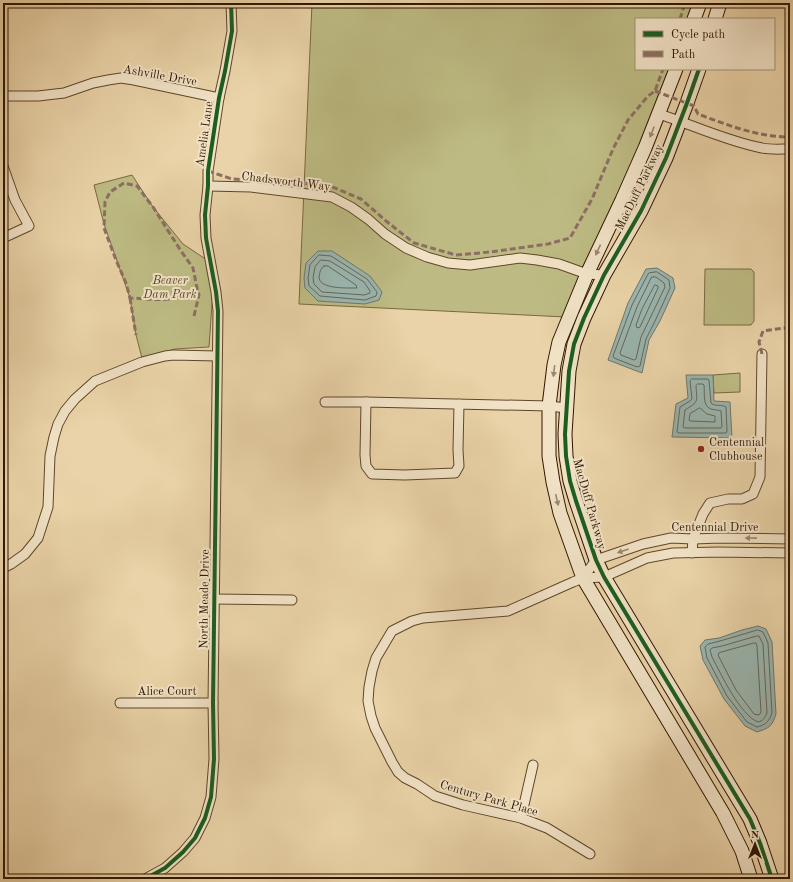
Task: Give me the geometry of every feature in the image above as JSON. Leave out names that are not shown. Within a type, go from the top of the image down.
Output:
[{"type":"street","name":"Amelia Lane","points":[[216,292],[206,238],[205,215],[208,171],[219,98],[232,31],[232,3]]},
{"type":"street","points":[[694,18],[700,3]]},
{"type":"street","points":[[715,18],[720,3]]},
{"type":"street","name":"MacDuff Parkway","points":[[676,70],[645,148],[587,274],[559,342],[554,365],[549,406],[549,456],[560,513],[583,578],[723,813],[742,852],[751,879]]},
{"type":"street","name":"MacDuff Parkway","points":[[699,70],[666,158],[641,211],[604,275],[574,344],[569,370],[565,434],[566,456],[570,481],[596,560],[604,577],[750,819],[772,879]]},
{"type":"street","name":"Ashville Drive","points":[[3,96],[38,96],[64,93],[93,83],[121,78],[219,98]]},
{"type":"street","points":[[659,114],[734,141],[764,149],[790,150]]},
{"type":"street","points":[[3,166],[15,200],[29,226],[3,238]]},
{"type":"street","name":"Chadsworth Way","points":[[208,186],[251,188],[332,197],[351,207],[385,234],[406,248],[426,257],[448,263],[470,265],[520,258],[559,264],[587,274],[604,275]]},
{"type":"street","name":"North Meade Drive","points":[[145,879],[166,868],[183,852],[194,838],[205,818],[211,798],[214,759],[213,703],[218,311],[216,292]]},
{"type":"street","points":[[692,553],[693,539],[703,514],[710,503],[728,499],[742,499],[753,494],[760,477],[762,354]]},
{"type":"street","points":[[3,568],[25,554],[38,538],[48,507],[50,456],[54,437],[58,424],[65,411],[75,399],[95,381],[142,362],[181,355],[217,356]]},
{"type":"street","points":[[325,402],[549,406],[567,408]]},
{"type":"street","points":[[366,402],[366,466],[372,474],[405,475],[455,473],[459,466],[459,404]]},
{"type":"street","name":"Centennial Drive","points":[[596,560],[643,544],[671,538],[790,539]]},
{"type":"street","name":"Centennial Drive","points":[[604,577],[647,558],[673,553],[790,553]]},
{"type":"street","points":[[583,578],[596,560]]},
{"type":"street","points":[[583,578],[604,577]]},
{"type":"street","name":"Century Park Place","points":[[583,578],[508,611],[423,618],[392,631],[376,658],[372,671],[368,701],[371,716],[382,744],[398,772],[405,778],[435,796],[463,805],[521,818],[547,828],[590,854]]},
{"type":"street","points":[[214,599],[292,600]]},
{"type":"street","name":"Alice Court","points":[[120,703],[213,703]]},
{"type":"street","points":[[521,818],[533,765]]},
{"type":"green space","points":[[312,3],[700,3],[694,18],[635,18],[635,70],[676,70],[566,317],[299,304]]},
{"type":"green space","name":"Beaver Dam Park","points":[[132,175],[153,207],[183,244],[207,260],[213,290],[209,347],[175,349],[142,358],[136,335],[130,298],[104,224],[94,185]]},
{"type":"green space","points":[[705,269],[751,269],[754,272],[754,321],[751,325],[704,325]]},
{"type":"green space","points":[[740,373],[740,392],[714,393],[713,375]]},
{"type":"water","points":[[318,251],[332,251],[370,276],[382,292],[379,300],[365,304],[318,301],[305,288],[304,278],[306,263]]},
{"type":"water","points":[[657,268],[673,278],[675,288],[660,321],[649,340],[642,373],[608,360],[628,303],[646,269]]},
{"type":"water","points":[[686,375],[713,375],[714,401],[730,402],[732,438],[672,437],[676,404],[688,398]]},
{"type":"water","points":[[758,626],[766,629],[772,642],[776,714],[770,726],[757,732],[745,726],[724,699],[703,660],[700,646],[705,640],[719,638]]},
{"type":"marked path","points":[[680,18],[685,3]]},
{"type":"marked path","points":[[208,171],[232,179],[328,185],[361,199],[414,243],[456,255],[548,244],[570,238],[592,199],[613,149],[628,120],[648,96],[655,91],[663,70]]},
{"type":"marked path","points":[[655,91],[694,106],[698,114],[731,126],[754,133],[790,137]]},
{"type":"marked path","points":[[194,316],[199,295],[193,268],[153,207],[137,186],[124,183],[110,192],[105,202],[104,228],[126,283],[130,298],[173,298],[189,293],[197,288]]},
{"type":"marked path","points":[[130,298],[136,335]]},
{"type":"marked path","points":[[762,354],[759,342],[763,331],[784,328],[790,330]]},
{"type":"cycle path","points":[[145,879],[165,868],[183,852],[195,838],[205,818],[211,797],[214,759],[213,703],[218,311],[206,238],[205,215],[208,171],[219,98],[232,31],[231,3]]},
{"type":"cycle path","points":[[699,70],[666,158],[641,211],[604,275],[574,344],[569,371],[565,434],[566,456],[570,481],[576,501],[596,560],[604,577],[750,819],[772,879]]},
{"type":"place","name":"Centennial Clubhouse","points":[[701,449]]}]
